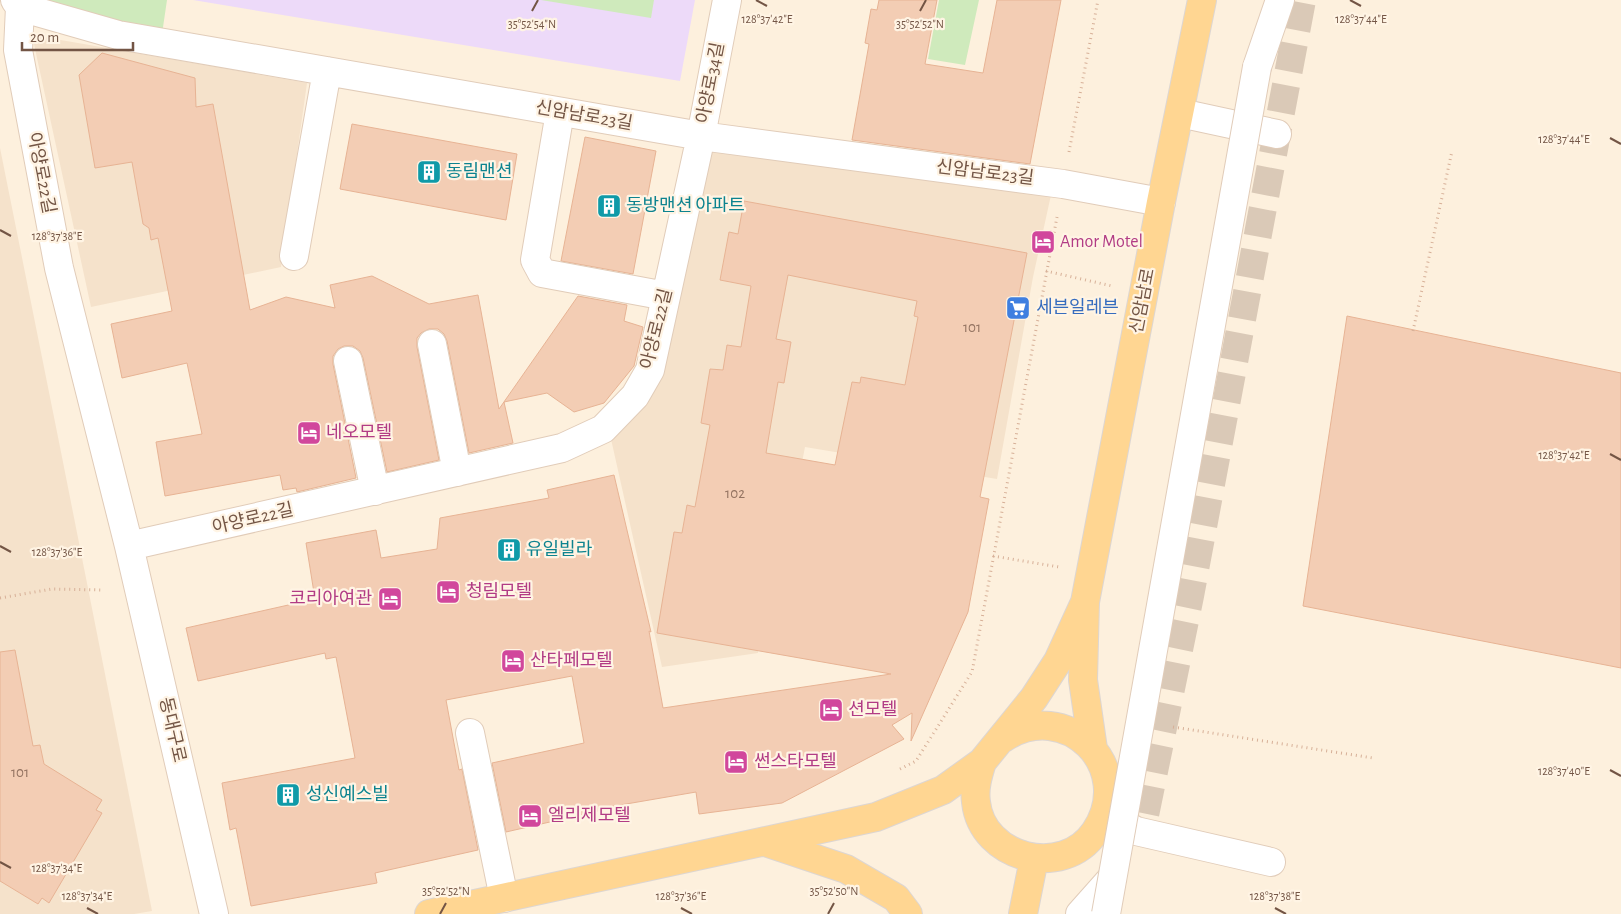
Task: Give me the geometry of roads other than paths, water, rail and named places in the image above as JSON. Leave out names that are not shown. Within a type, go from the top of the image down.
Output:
[{"type":"main road","name":"신암남로","points":[[1086,602],[1161,202],[1202,0]]},
{"type":"main road","points":[[1086,602],[1084,680],[1093,749]]},
{"type":"main road","points":[[429,914],[876,818],[943,790],[988,753],[1012,732],[1033,725],[1054,726],[1076,734],[1093,749],[1104,768],[1108,791],[1100,823],[1078,848],[1057,857],[1034,858],[1013,853],[996,841],[983,824],[976,804],[976,782],[988,753],[1034,698],[1058,661],[1086,602]]},
{"type":"main road","points":[[764,842],[846,869],[896,898],[908,914]]},
{"type":"main road","points":[[1023,914],[1034,858]]},
{"type":"street","name":"아양로34길","points":[[701,136],[727,0]]},
{"type":"street","points":[[1106,914],[1269,0]]},
{"type":"street","points":[[1257,67],[1280,0]]},
{"type":"street","name":"신암남로23길","points":[[18,4],[118,36],[701,136],[1063,184],[1161,202]]},
{"type":"street","name":"아양로22길","points":[[18,4],[18,50],[59,268],[130,546],[562,448],[603,429],[635,396],[650,370],[701,136]]},
{"type":"street","points":[[294,256],[327,71]]},
{"type":"street","points":[[560,112],[535,260],[542,273],[666,296]]},
{"type":"street","points":[[1180,113],[1277,134]]},
{"type":"street","points":[[432,344],[457,472]]},
{"type":"street","points":[[348,361],[375,491]]},
{"type":"street","name":"동대구로","points":[[130,546],[214,914]]},
{"type":"street","points":[[470,733],[504,898]]},
{"type":"street","points":[[1100,823],[1271,862]]},
{"type":"street","points":[[1080,914],[1112,878]]},
{"type":"tunnel","points":[[1109,814],[1144,820],[1190,596],[1302,0]]},
{"type":"place","name":"동림맨션","points":[[429,172]]},
{"type":"place","name":"동방맨션 아파트","points":[[609,206]]},
{"type":"place","name":"Amor Motel","points":[[1043,242]]},
{"type":"place","name":"세븐일레븐","points":[[1018,308]]},
{"type":"place","name":"네오모텔","points":[[309,433]]},
{"type":"place","name":"유일빌라","points":[[509,550]]},
{"type":"place","name":"청림모텔","points":[[448,592]]},
{"type":"place","name":"코리아여관","points":[[390,599]]},
{"type":"place","name":"산타페모텔","points":[[513,661]]},
{"type":"place","name":"션모텔","points":[[831,710]]},
{"type":"place","name":"썬스타모텔","points":[[736,762]]},
{"type":"place","name":"성신예스빌","points":[[288,795]]},
{"type":"place","name":"엘리제모텔","points":[[530,816]]}]
